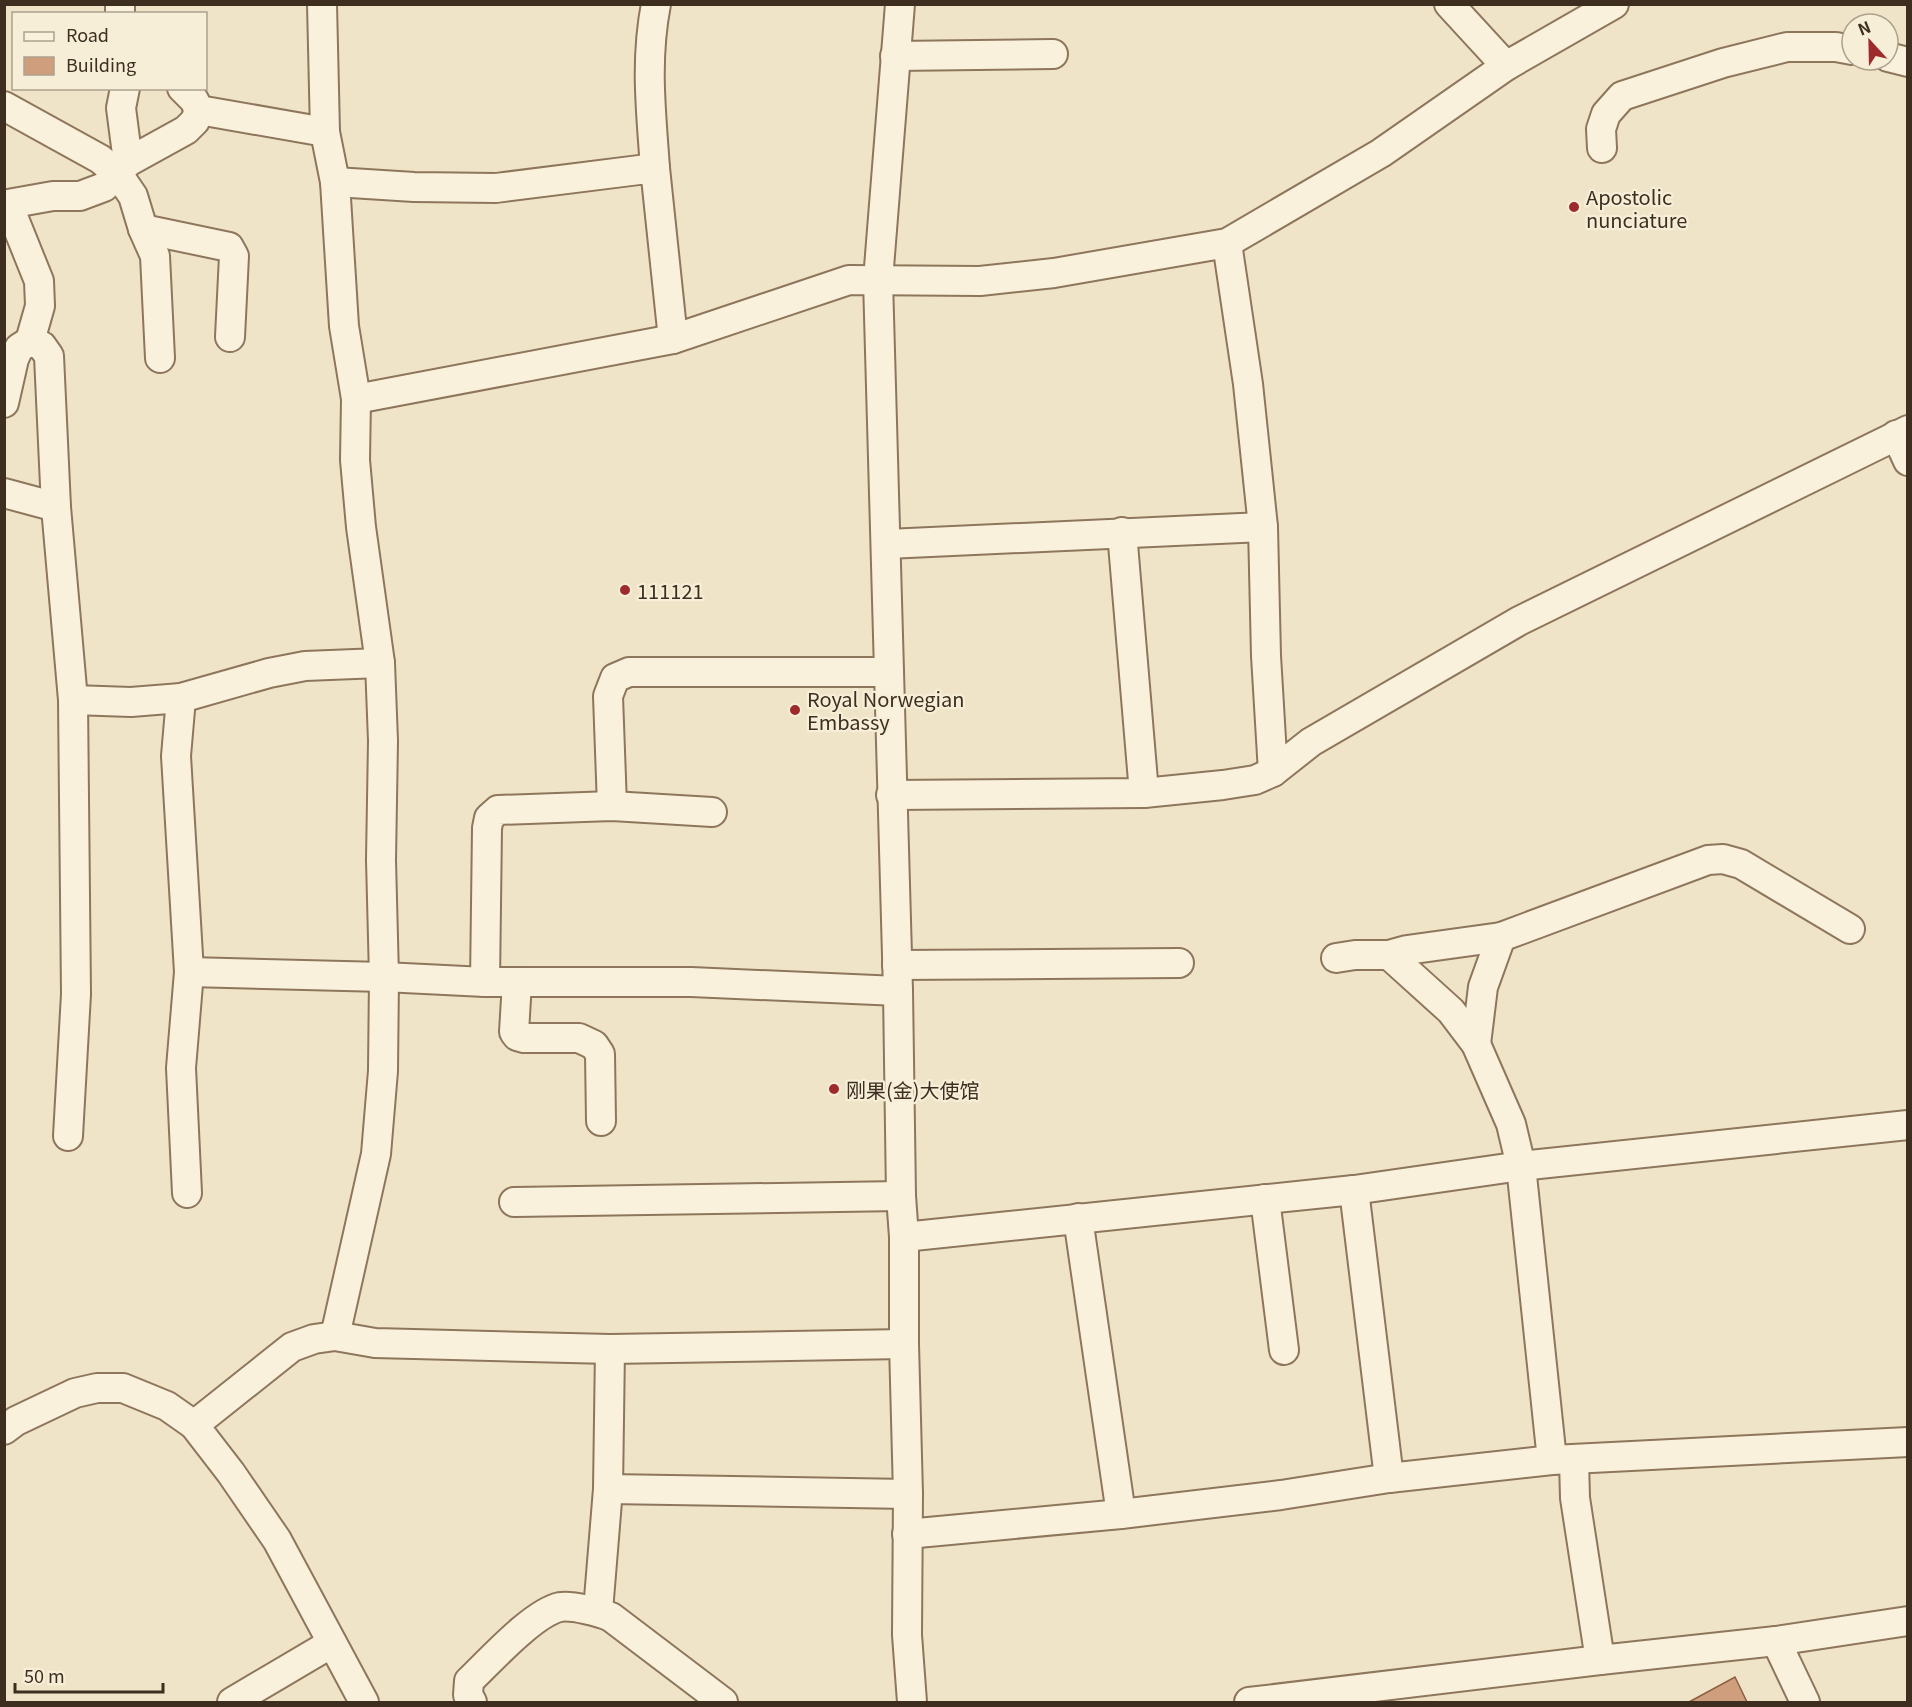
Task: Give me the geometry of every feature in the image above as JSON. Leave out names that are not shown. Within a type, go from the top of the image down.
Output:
[{"type":"street","points":[[322,4],[324,132],[335,182],[344,326],[356,399],[355,460],[380,663],[383,741],[381,860],[384,1071],[376,1154],[335,1336]]},
{"type":"street","points":[[656,4],[650,35],[649,77],[655,168],[673,339]]},
{"type":"street","points":[[900,4],[878,280],[887,544],[901,1196],[904,1237],[908,1494],[907,1635],[912,1702]]},
{"type":"street","points":[[1449,4],[1506,66]]},
{"type":"street","points":[[356,399],[673,339],[849,280],[980,281],[1054,273],[1227,243],[1381,153],[1506,66],[1614,4]]},
{"type":"street","points":[[1602,148],[1601,129],[1606,114],[1622,96],[1723,63],[1788,47],[1840,48]]},
{"type":"street","points":[[895,56],[1053,54]]},
{"type":"street","points":[[125,90],[121,108],[123,168],[143,229],[155,255],[160,358]]},
{"type":"street","points":[[30,342],[39,306],[39,281],[6,204],[53,196],[80,196],[104,187],[123,168],[186,130],[195,121],[190,99],[324,132]]},
{"type":"street","points":[[4,106],[100,159],[123,168]]},
{"type":"street","points":[[335,182],[414,187],[496,188],[655,168]]},
{"type":"street","points":[[143,229],[229,247],[234,256],[230,337]]},
{"type":"street","points":[[1227,243],[1248,384],[1263,527],[1266,656],[1273,772]]},
{"type":"street","points":[[4,403],[14,359],[19,348],[30,342],[42,346],[50,356],[56,507],[73,700],[76,994],[68,1136]]},
{"type":"street","points":[[891,795],[1144,794],[1255,780],[1273,772],[1311,742],[1519,621],[1902,432],[1908,461]]},
{"type":"street","points":[[4,493],[56,507]]},
{"type":"street","points":[[887,544],[1263,527]]},
{"type":"street","points":[[1122,532],[1144,794]]},
{"type":"street","points":[[73,700],[131,702],[181,698],[269,673],[305,666],[380,663]]},
{"type":"street","points":[[612,806],[608,696],[615,678],[629,672],[889,672]]},
{"type":"street","points":[[181,698],[176,756],[189,972],[182,1068],[187,1193]]},
{"type":"street","points":[[485,982],[487,828],[489,818],[498,810],[612,806],[712,812]]},
{"type":"street","points":[[1336,958],[1355,955],[1389,955],[1501,937],[1708,860],[1723,860],[1741,864],[1850,929]]},
{"type":"street","points":[[1476,1044],[1483,987],[1501,937]]},
{"type":"street","points":[[1389,955],[1451,1011],[1476,1044],[1511,1124],[1521,1166],[1563,1460],[1575,1498],[1600,1660]]},
{"type":"street","points":[[189,972],[485,982],[691,982],[897,978],[1179,963]]},
{"type":"street","points":[[517,982],[514,1032],[517,1036],[579,1038],[594,1045],[600,1054],[601,1121]]},
{"type":"street","points":[[904,1237],[1354,1190],[1521,1166],[1908,1125]]},
{"type":"street","points":[[1354,1190],[1389,1478]]},
{"type":"street","points":[[514,1202],[901,1196]]},
{"type":"street","points":[[1265,1199],[1284,1350]]},
{"type":"street","points":[[1078,1218],[1121,1514]]},
{"type":"street","points":[[194,1425],[292,1347],[314,1339],[335,1336],[375,1343],[610,1349],[904,1344]]},
{"type":"street","points":[[598,1611],[608,1489],[610,1349]]},
{"type":"street","points":[[8,1419],[97,1388],[123,1388],[167,1406],[194,1425],[231,1473],[277,1540],[364,1702]]},
{"type":"street","points":[[907,1534],[1121,1514],[1281,1495],[1389,1478],[1563,1460],[1908,1442]]},
{"type":"street","points":[[608,1489],[908,1494]]},
{"type":"street","points":[[472,1702],[468,1695],[469,1681],[537,1617],[561,1607],[598,1611],[611,1617],[723,1702]]},
{"type":"street","points":[[1250,1702],[1776,1641],[1908,1621]]},
{"type":"street","points":[[1776,1641],[1805,1702]]},
{"type":"street","points":[[232,1702],[332,1643]]},
{"type":"building","points":[[1735,1677],[1747,1702],[1689,1702]]},
{"type":"place","name":"Apostolic nunciature","points":[[1574,207]]},
{"type":"place","name":"111121","points":[[625,590]]},
{"type":"place","name":"Royal Norwegian Embassy","points":[[795,710]]},
{"type":"place","name":"刚果(金)大使馆","points":[[834,1089]]}]
